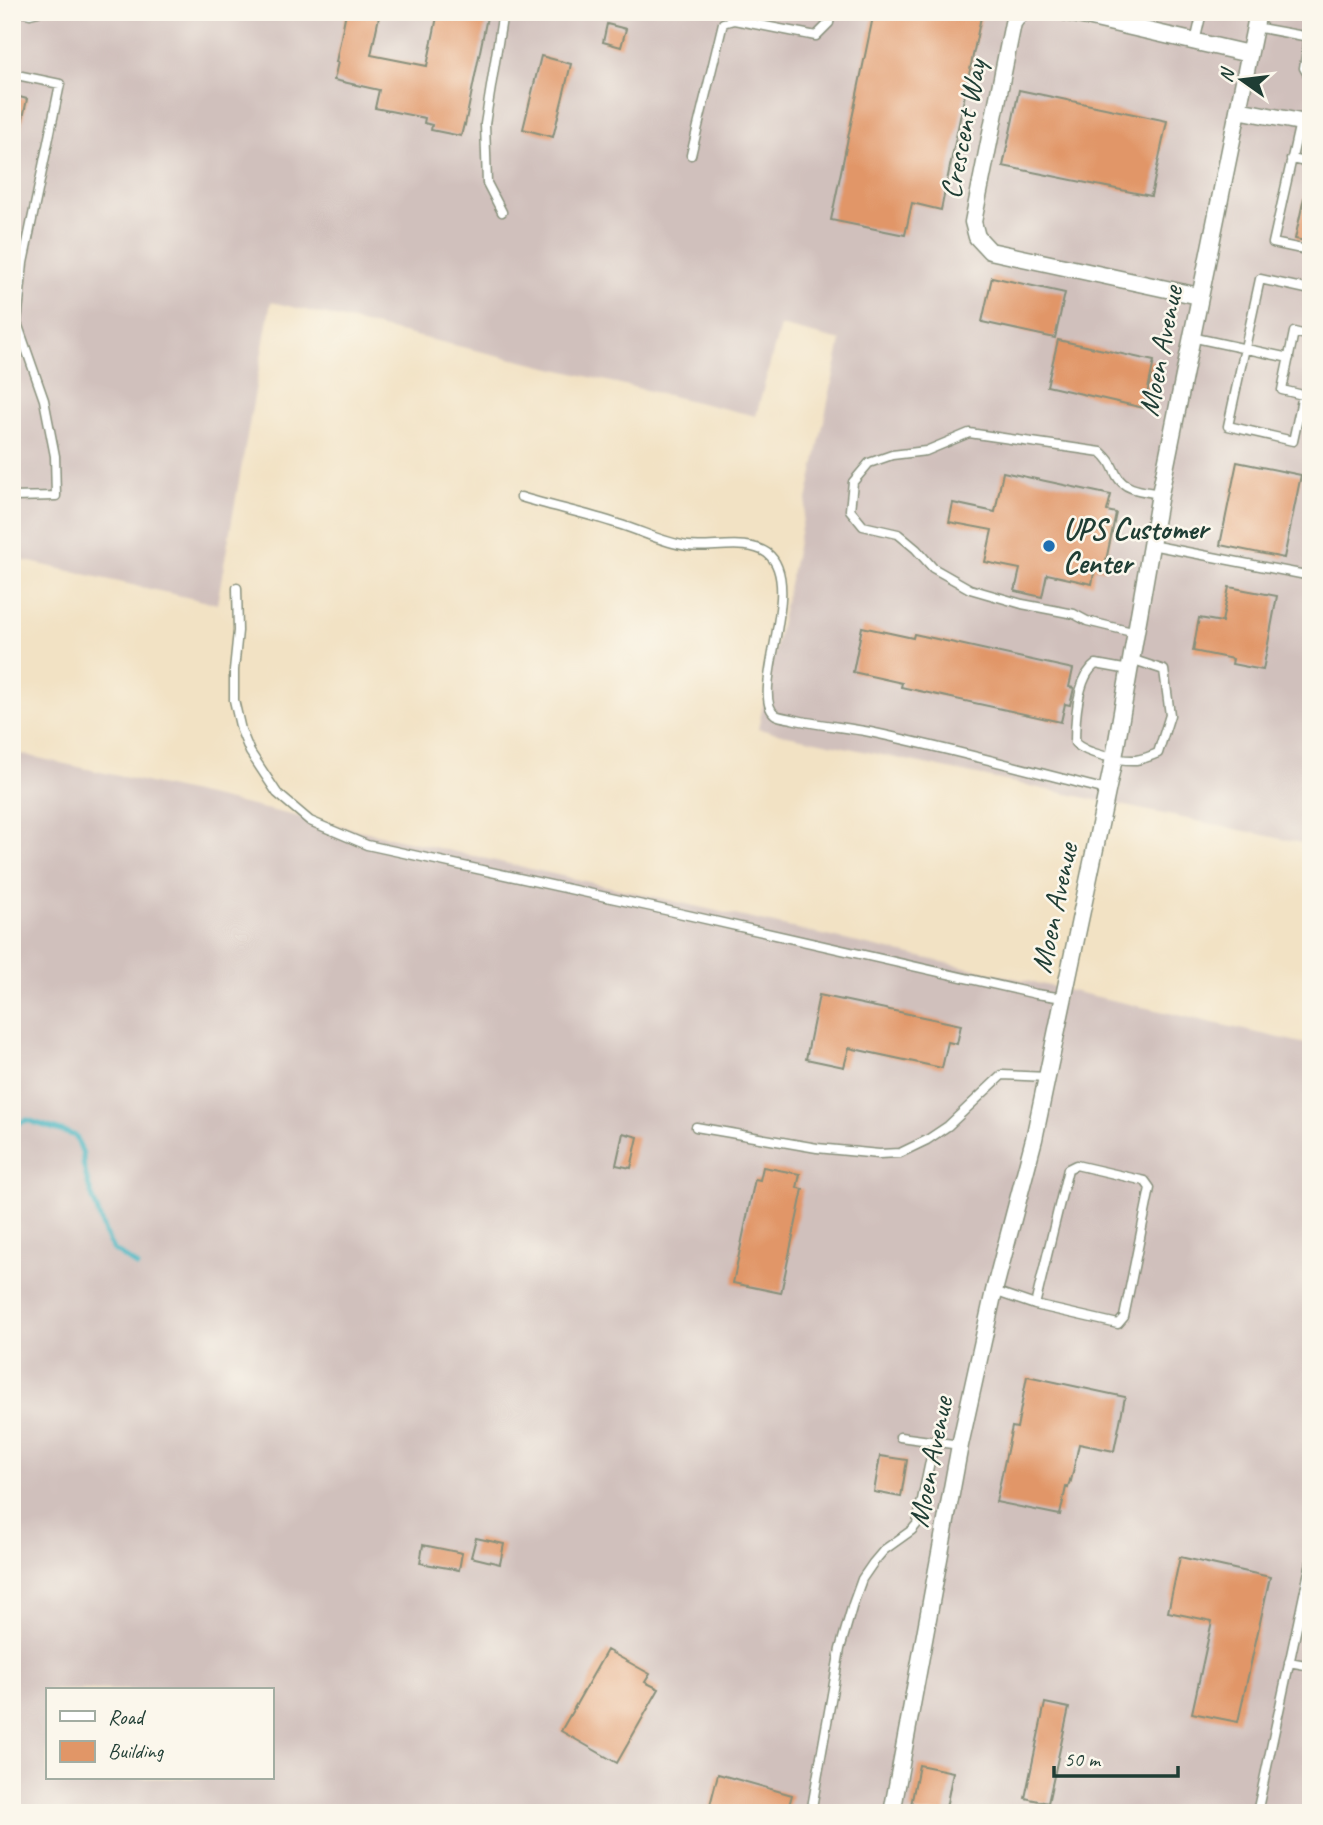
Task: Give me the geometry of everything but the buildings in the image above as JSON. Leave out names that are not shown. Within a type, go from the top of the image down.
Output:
[{"type":"street","name":"Crescent Way","points":[[1021,12],[1013,23],[974,222],[977,237],[990,251],[1199,296]]},
{"type":"street","points":[[1065,12],[1249,54]]},
{"type":"street","name":"Moen Avenue","points":[[892,1813],[960,1445],[994,1291],[1034,1139],[1114,758],[1160,494],[1256,19]]},
{"type":"street","points":[[1238,110],[1305,123]]},
{"type":"lane","points":[[21,12],[30,15],[37,12]]},
{"type":"lane","points":[[502,212],[486,183],[485,124],[503,12]]},
{"type":"lane","points":[[691,155],[723,23],[733,20],[816,36],[829,23],[831,12]]},
{"type":"lane","points":[[1195,42],[1202,12]]},
{"type":"lane","points":[[1256,19],[1310,34],[1304,68],[1311,80]]},
{"type":"lane","points":[[12,74],[60,84],[23,263],[17,323],[44,400],[55,456],[55,496],[12,497]]},
{"type":"lane","points":[[1305,123],[1291,159],[1273,243],[1311,251]]},
{"type":"lane","points":[[1291,159],[1311,163]]},
{"type":"lane","points":[[12,261],[23,263]]},
{"type":"lane","points":[[1311,290],[1259,279],[1228,426],[1293,440],[1303,395],[1282,390],[1294,332],[1310,335],[1311,332]]},
{"type":"lane","points":[[1191,337],[1289,358]]},
{"type":"lane","points":[[1136,633],[1087,621],[1074,614],[1022,604],[970,589],[933,568],[898,534],[863,526],[850,510],[853,482],[869,463],[892,455],[926,451],[969,433],[1101,452],[1112,462],[1118,480],[1130,488],[1160,494]]},
{"type":"lane","points":[[521,497],[620,524],[659,540],[677,544],[691,547],[755,547],[765,551],[773,559],[781,585],[778,625],[768,684],[768,700],[777,715],[868,732],[1107,790]]},
{"type":"lane","points":[[1151,545],[1311,576]]},
{"type":"lane","points":[[237,588],[238,631],[234,700],[241,730],[250,752],[277,793],[310,821],[367,845],[1022,991],[1064,998]]},
{"type":"lane","points":[[1096,664],[1164,670],[1170,715],[1158,753],[1138,760],[1114,758],[1080,748],[1075,743],[1075,724],[1083,682],[1096,664]]},
{"type":"lane","points":[[696,1127],[817,1148],[879,1154],[900,1153],[948,1126],[1002,1075],[1047,1077]]},
{"type":"lane","points":[[994,1291],[1035,1305],[1118,1324],[1124,1317],[1150,1188],[1145,1181],[1076,1165],[1068,1169],[1035,1305]]},
{"type":"lane","points":[[900,1437],[960,1445]]},
{"type":"lane","points":[[811,1813],[840,1649],[853,1604],[862,1579],[873,1563],[884,1550],[912,1531],[916,1524],[934,1442]]},
{"type":"lane","points":[[1257,1813],[1311,1562]]},
{"type":"lane","points":[[1289,1662],[1311,1665]]},
{"type":"shaded area","points":[[12,12],[1311,12],[1311,845],[758,729],[841,341],[780,326],[756,416],[271,302],[217,604],[12,558]]},
{"type":"shaded area","points":[[12,752],[1311,1045],[1311,1813],[12,1813]]},
{"type":"waterway","points":[[12,1126],[27,1120],[76,1136],[83,1154],[88,1184],[107,1239],[114,1250],[137,1266]]},
{"type":"place","name":"UPS Customer Center","points":[[1049,546]]}]
